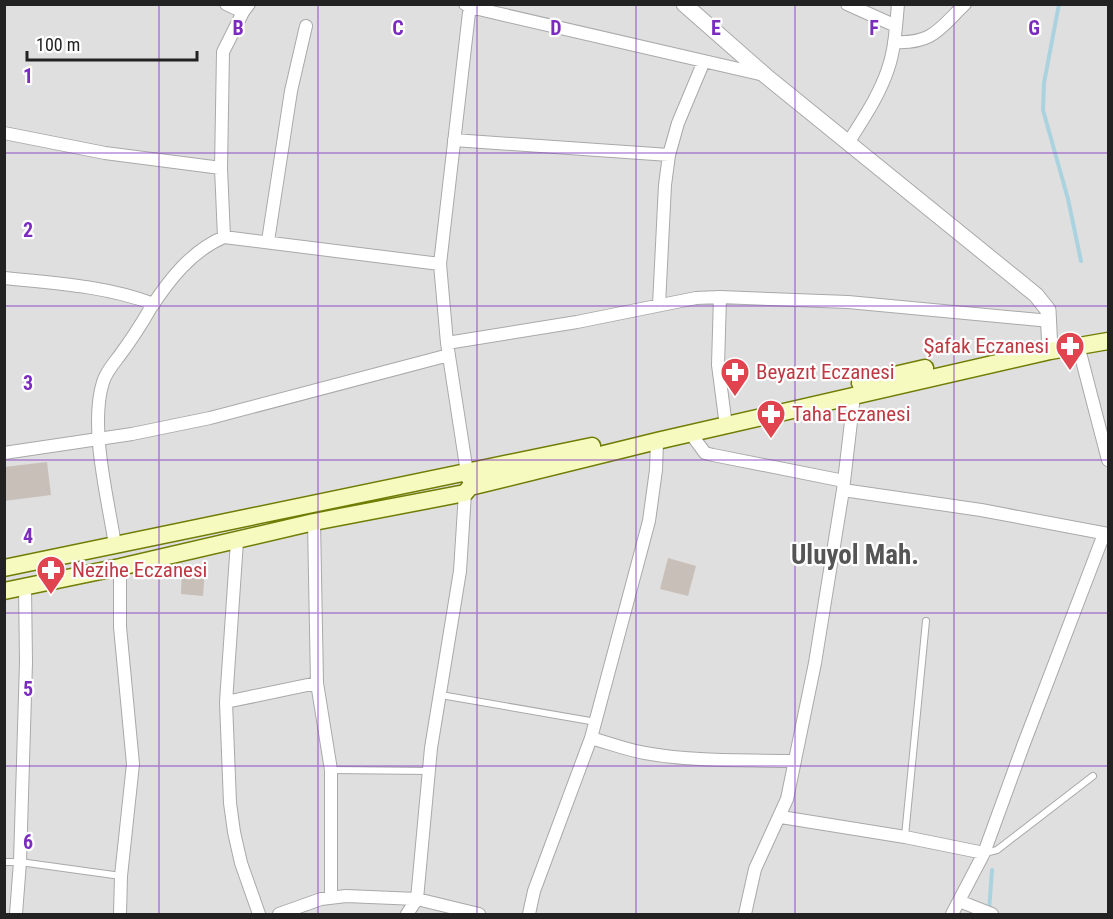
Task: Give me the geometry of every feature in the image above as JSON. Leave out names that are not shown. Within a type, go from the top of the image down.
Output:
[{"type":"main road","points":[[4,591],[237,541],[725,421],[1108,332]]},
{"type":"main road","points":[[4,568],[115,545],[467,484],[691,434],[725,421],[854,396],[1050,345],[1078,345],[1108,341]]},
{"type":"street","points":[[224,237],[221,168],[223,52],[246,8],[226,4]]},
{"type":"street","points":[[684,4],[766,76],[1036,295],[1048,310],[1050,345]]},
{"type":"street","points":[[847,4],[896,26]]},
{"type":"street","points":[[848,143],[875,100],[889,68],[898,4]]},
{"type":"street","points":[[894,42],[912,42],[930,38],[965,4]]},
{"type":"street","points":[[407,915],[417,899],[429,771],[460,571],[467,484],[448,349],[440,264],[468,5],[766,76]]},
{"type":"street","points":[[268,241],[291,91],[306,26]]},
{"type":"street","points":[[659,305],[665,185],[669,155],[678,123],[704,61]]},
{"type":"street","points":[[4,133],[105,153],[221,168]]},
{"type":"street","points":[[454,140],[669,155]]},
{"type":"street","points":[[115,545],[99,439],[103,382],[173,277],[193,256],[212,242],[224,237],[440,264]]},
{"type":"street","points":[[4,278],[72,285],[129,295],[154,304]]},
{"type":"street","points":[[720,297],[718,365],[725,421]]},
{"type":"street","points":[[4,453],[99,439],[210,418],[448,349],[696,298],[848,302],[1050,321]]},
{"type":"street","points":[[1078,345],[1108,460]]},
{"type":"street","points":[[745,915],[755,869],[781,817],[795,761],[815,663],[843,486],[854,396]]},
{"type":"street","points":[[691,434],[705,453],[713,455],[843,486],[1106,534],[984,853],[952,915]]},
{"type":"street","points":[[529,915],[534,891],[596,722],[649,521],[656,470],[657,441]]},
{"type":"street","points":[[314,522],[317,683],[331,770],[331,897]]},
{"type":"street","points":[[237,541],[226,702],[230,802],[241,863],[260,915]]},
{"type":"street","points":[[120,567],[120,627],[133,764],[132,791],[121,876],[120,915]]},
{"type":"street","points":[[16,915],[20,862],[26,662],[25,587]]},
{"type":"street","points":[[226,702],[317,683]]},
{"type":"street","points":[[591,738],[644,753],[675,757],[795,761]]},
{"type":"street","points":[[781,817],[905,837],[984,853]]},
{"type":"street","points":[[279,915],[321,899],[346,896],[417,899],[478,915]]},
{"type":"street","points":[[959,901],[992,915]]},
{"type":"lane","points":[[905,837],[926,621]]},
{"type":"lane","points":[[441,695],[596,722]]},
{"type":"lane","points":[[331,770],[429,771]]},
{"type":"lane","points":[[984,853],[997,850],[1094,776]]},
{"type":"lane","points":[[4,862],[20,862],[121,876]]},
{"type":"shaded area","points":[[5,5],[1108,5],[1108,914],[5,914]]},
{"type":"building","points":[[47,462],[51,495],[4,501],[4,467]]},
{"type":"building","points":[[668,558],[696,566],[688,596],[660,589]]},
{"type":"building","points":[[182,569],[205,570],[203,596],[181,594]]},
{"type":"waterway","points":[[1059,4],[1044,83],[1043,110],[1068,199],[1081,261]]},
{"type":"waterway","points":[[989,911],[992,870]]},
{"type":"place","name":"Şafak Eczanesi","points":[[1070,372]]},
{"type":"place","name":"Beyazıt Eczanesi","points":[[735,398]]},
{"type":"place","name":"Taha Eczanesi","points":[[771,440]]},
{"type":"place","name":"Nezihe Eczanesi","points":[[51,596]]},
{"type":"district","name":"Uluyol Mah.","points":[[855,555]]}]
